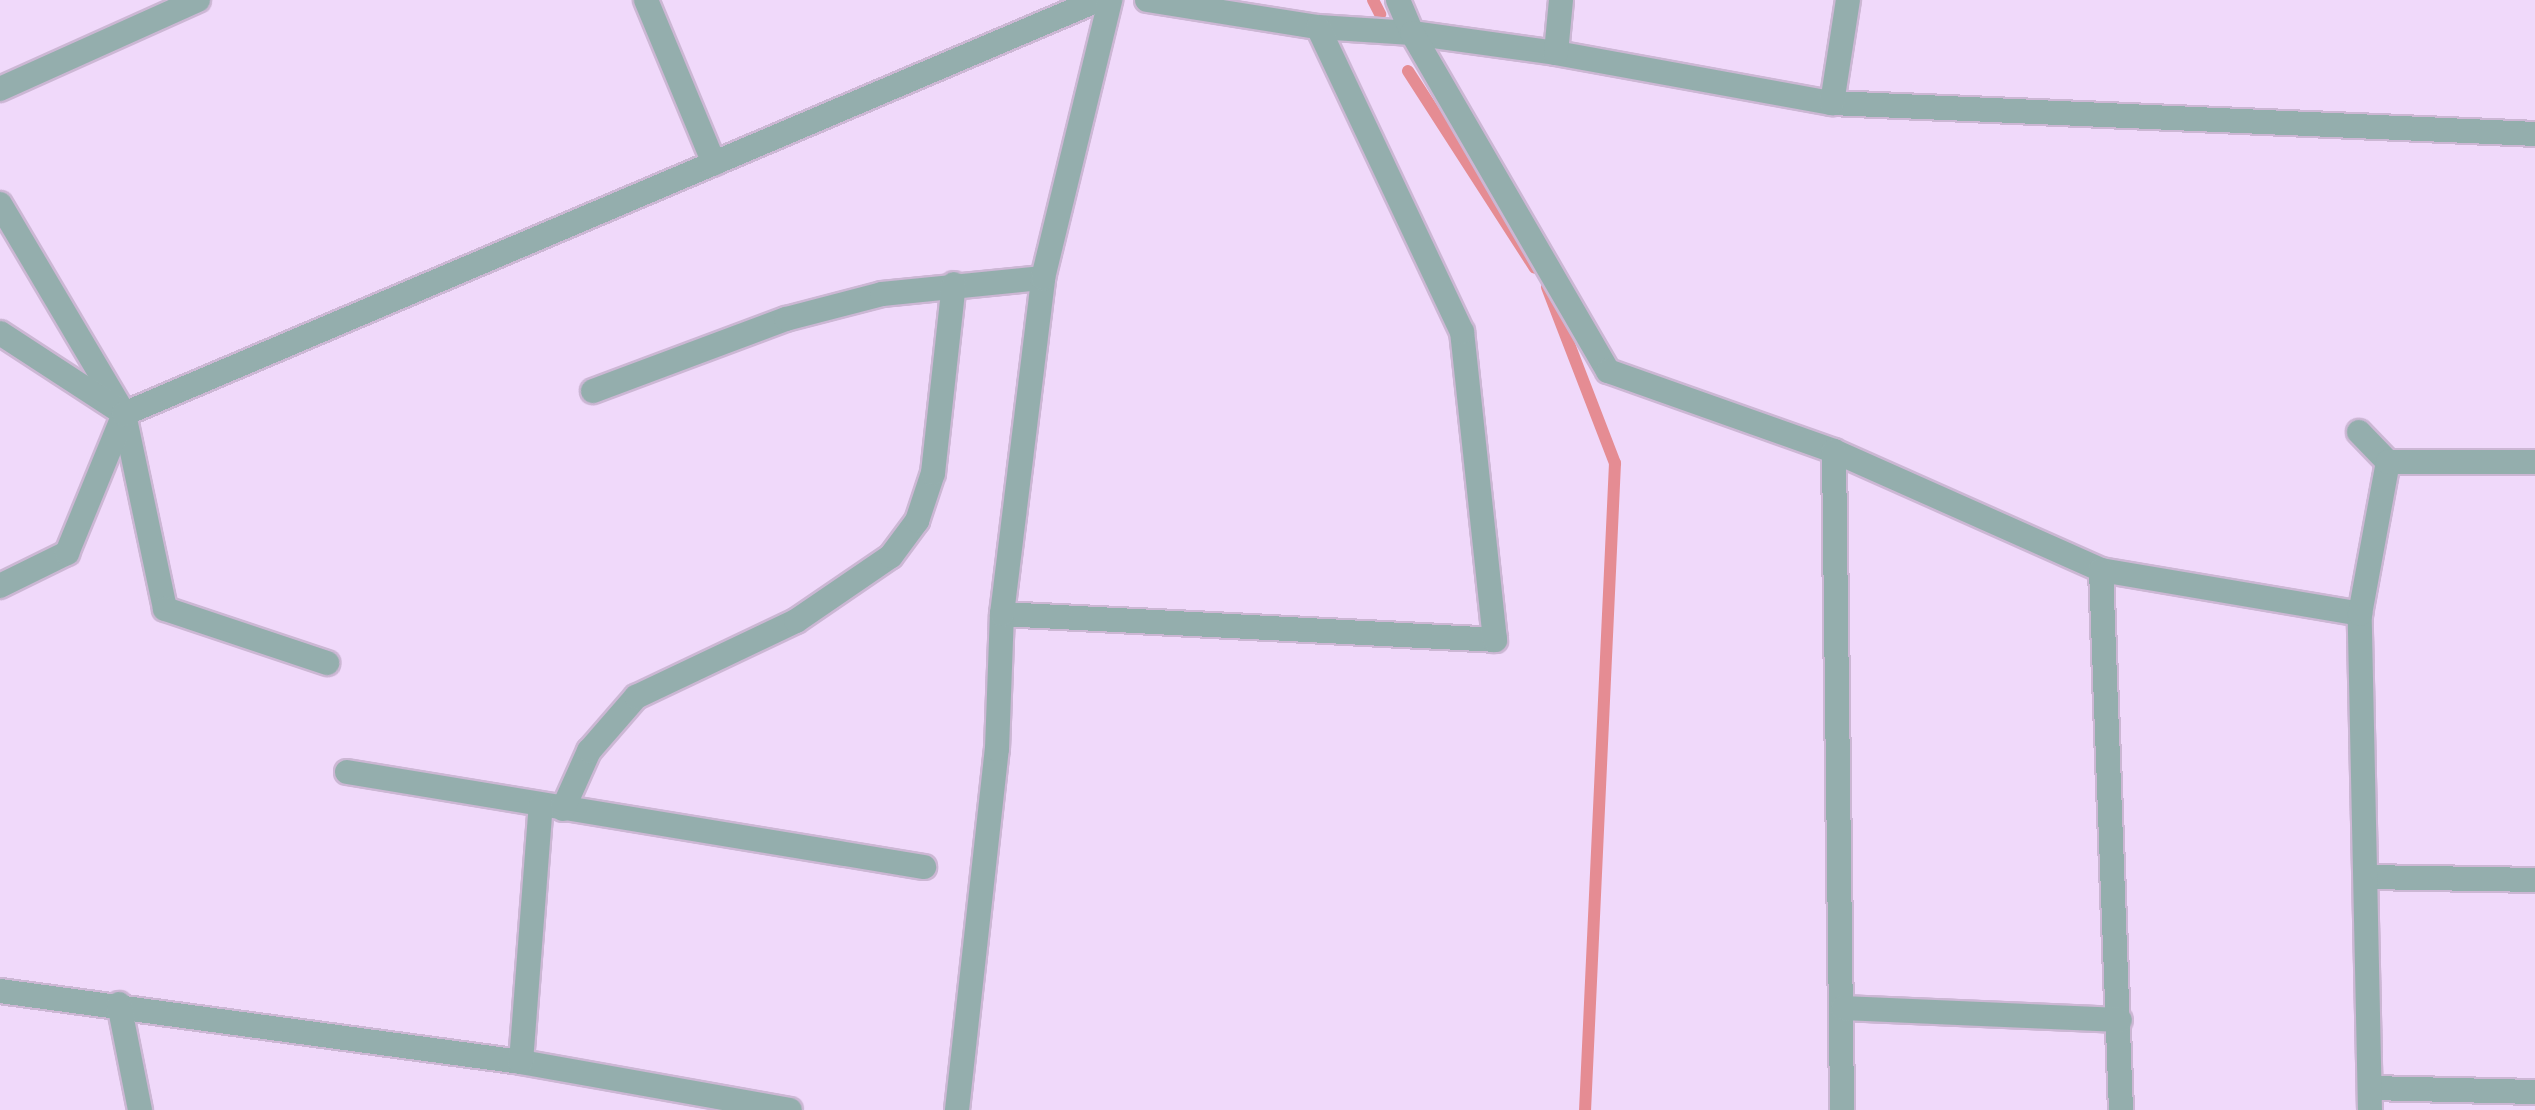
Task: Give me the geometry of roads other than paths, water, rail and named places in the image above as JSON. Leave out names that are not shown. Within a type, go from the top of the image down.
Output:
[{"type":"street","points":[[0,89],[198,0]]},
{"type":"street","points":[[646,0],[714,163]]},
{"type":"street","points":[[0,586],[67,553],[124,414],[1098,0]]},
{"type":"street","points":[[957,1110],[997,749],[1002,614],[1043,278],[1110,0]]},
{"type":"street","points":[[1147,0],[1318,27],[1412,33],[1556,53],[1832,103],[2535,134]]},
{"type":"street","points":[[1398,0],[1412,33],[1608,371],[1834,451],[2101,570],[2360,614]]},
{"type":"street","points":[[1556,53],[1561,0]]},
{"type":"street","points":[[1832,103],[1848,0]]},
{"type":"street","points":[[1002,614],[1495,640],[1462,332],[1318,27]]},
{"type":"street","points":[[0,204],[124,414],[165,609],[327,663]]},
{"type":"street","points":[[593,391],[786,319],[882,294],[954,284],[1043,278]]},
{"type":"street","points":[[521,1062],[552,807],[589,751],[636,697],[796,621],[891,556],[908,533],[933,473],[954,284]]},
{"type":"street","points":[[0,333],[124,414]]},
{"type":"street","points":[[2359,432],[2388,462],[2535,462]]},
{"type":"street","points":[[1834,451],[1842,1110]]},
{"type":"street","points":[[2388,462],[2360,614],[2370,1099],[2535,1092]]},
{"type":"street","points":[[2101,570],[2121,1110]]},
{"type":"street","points":[[347,772],[924,867]]},
{"type":"street","points":[[2366,877],[2535,880]]},
{"type":"street","points":[[0,991],[119,1004],[521,1062],[781,1109]]},
{"type":"street","points":[[119,1004],[140,1110]]},
{"type":"street","points":[[1843,1008],[2120,1020]]},
{"type":"waterway","points":[[1373,0],[1380,14]]},
{"type":"waterway","points":[[1408,71],[1535,268]]},
{"type":"waterway","points":[[1547,287],[1615,463],[1585,1110]]}]
